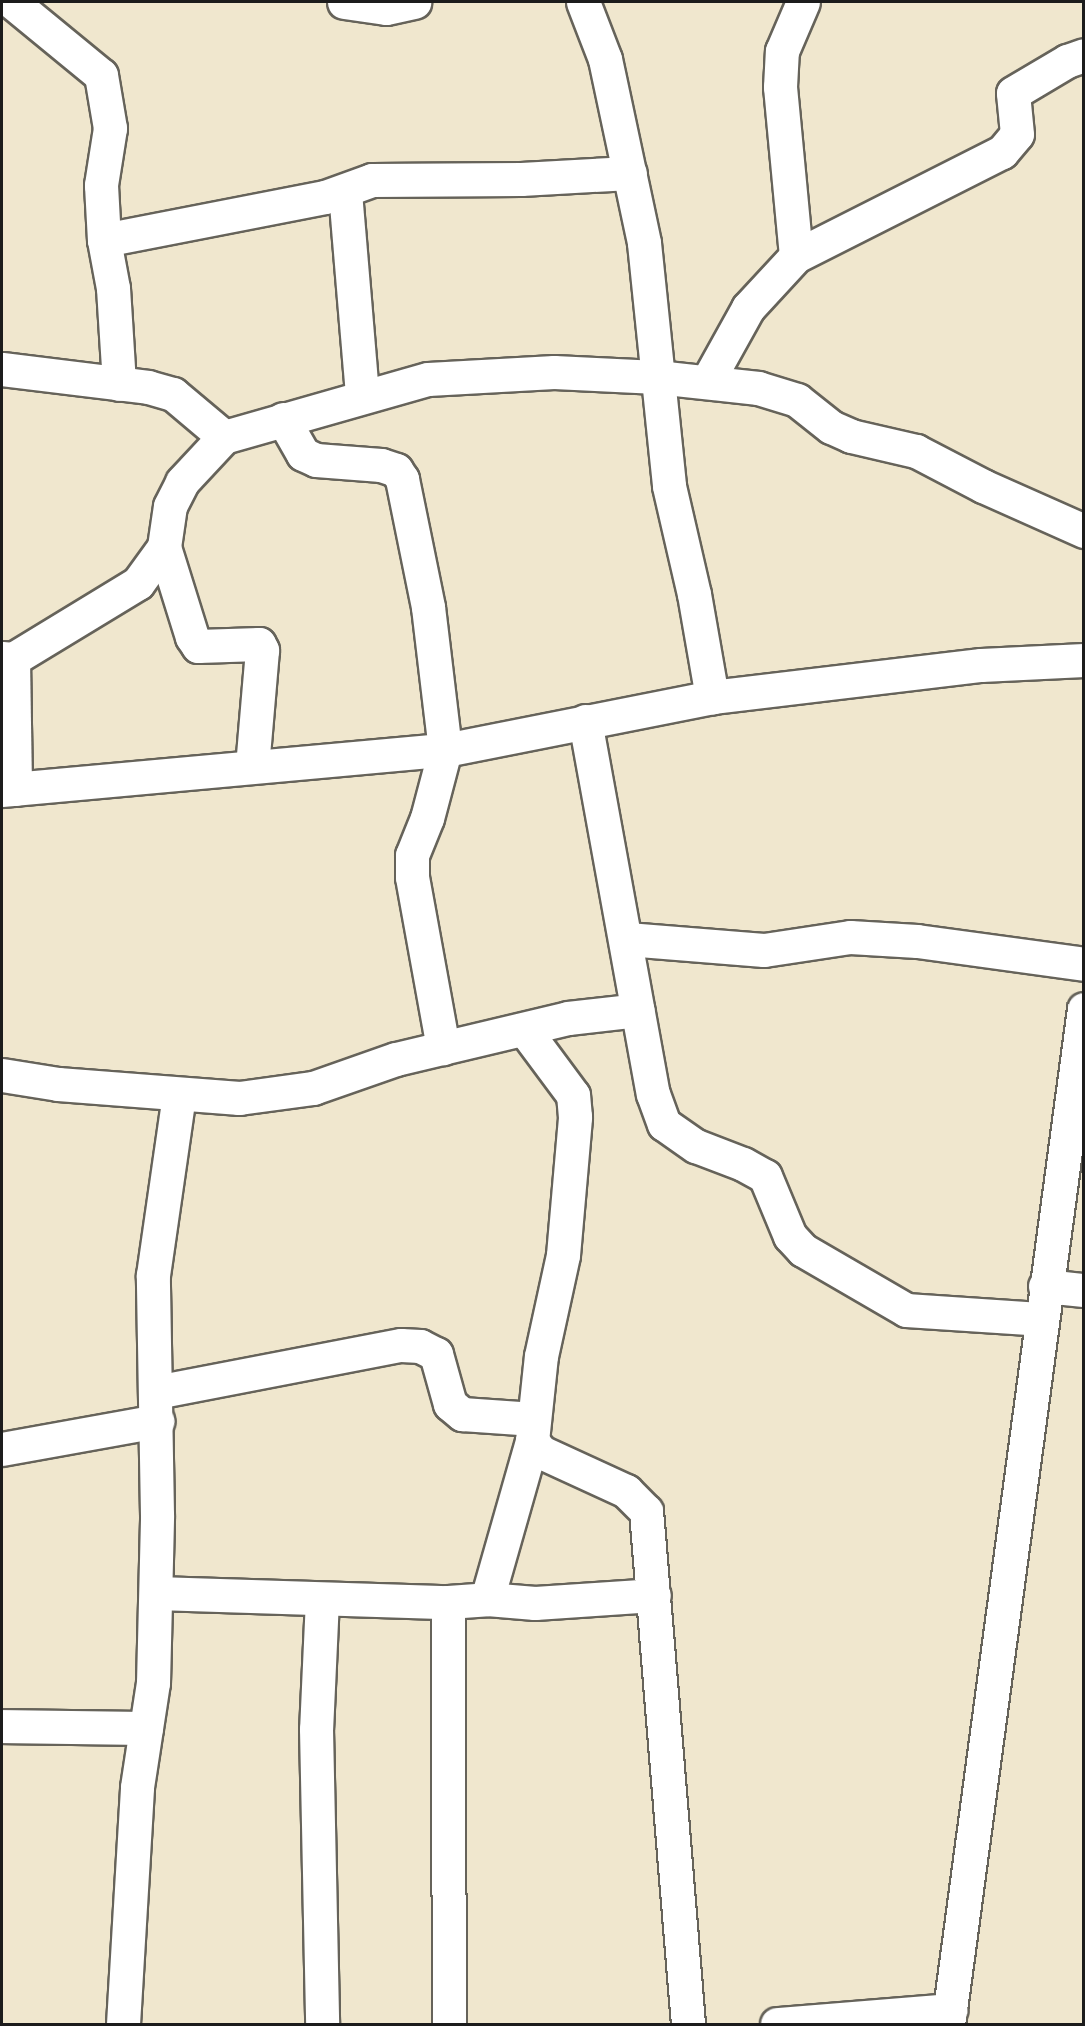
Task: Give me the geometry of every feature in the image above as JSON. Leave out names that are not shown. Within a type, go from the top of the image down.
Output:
[{"type":"street","points":[[12,2],[101,75],[110,128],[101,185],[104,240],[113,288],[119,384]]},
{"type":"street","points":[[344,2],[386,8],[414,2]]},
{"type":"street","points":[[583,2],[605,59],[644,243],[669,486],[694,594],[712,697]]},
{"type":"street","points":[[796,256],[780,87],[782,51],[803,2]]},
{"type":"street","points":[[707,382],[748,308],[796,256],[1002,152],[1017,134],[1013,93],[1066,60],[1083,55]]},
{"type":"street","points":[[104,240],[345,192],[372,180],[521,179],[630,173]]},
{"type":"street","points":[[345,192],[362,396]]},
{"type":"street","points":[[2,369],[119,384],[173,394],[224,437]]},
{"type":"street","points":[[252,767],[262,650],[259,644],[198,646],[192,638],[164,547],[170,506],[182,482],[224,437],[362,396],[428,380],[554,372],[657,377],[758,388],[798,400],[831,427],[851,436],[916,451],[1083,531]]},
{"type":"street","points":[[283,419],[303,454],[316,460],[381,465],[396,470],[402,479],[428,607],[445,750],[427,818],[412,855],[412,878],[443,1048]]},
{"type":"street","points":[[164,547],[138,583],[7,659],[8,789],[445,750],[712,697],[981,665],[1083,660]]},
{"type":"street","points":[[585,721],[627,939],[653,1094],[664,1124],[696,1146],[743,1164],[765,1176],[790,1236],[803,1250],[906,1310],[1040,1319]]},
{"type":"street","points":[[627,939],[764,950],[850,937],[917,941],[1083,964]]},
{"type":"street","points":[[2,1076],[179,1095],[239,1098],[313,1088],[396,1059],[568,1018],[638,1010]]},
{"type":"street","points":[[487,1599],[533,1430],[541,1356],[563,1255],[574,1117],[573,1095],[524,1029]]},
{"type":"street","points":[[777,2025],[949,2017],[1040,1319],[1082,1029]]},
{"type":"street","points":[[123,2025],[137,1787],[153,1683],[157,1406],[153,1275],[179,1095]]},
{"type":"street","points":[[1045,1286],[1083,1290]]},
{"type":"street","points":[[2,1449],[157,1406],[401,1346],[420,1346],[436,1354],[450,1404],[462,1414],[533,1430]]},
{"type":"street","points":[[533,1430],[541,1452],[626,1491],[646,1511],[688,2025]]},
{"type":"street","points":[[156,1593],[448,1602],[487,1599],[535,1603],[654,1595]]},
{"type":"street","points":[[322,1599],[316,1729],[322,2025]]},
{"type":"street","points":[[448,1602],[448,2025]]},
{"type":"street","points":[[2,1726],[146,1728]]}]
